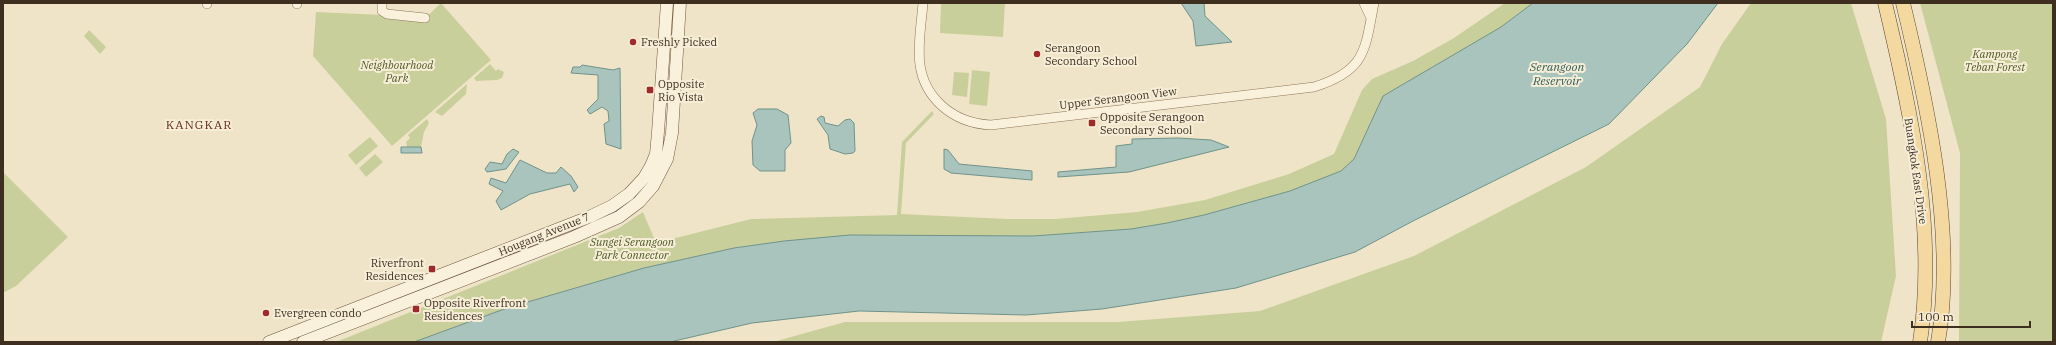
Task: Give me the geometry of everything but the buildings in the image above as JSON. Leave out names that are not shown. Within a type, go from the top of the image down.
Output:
[{"type":"main road","name":"Hougang Avenue 7","points":[[269,342],[595,214],[612,206],[629,194],[644,178],[656,154],[667,3]]},
{"type":"main road","name":"Hougang Avenue 7","points":[[303,342],[574,237],[619,217],[639,202],[653,186],[667,159],[672,133],[680,3]]},
{"type":"main road","name":"Buangkok East Drive","points":[[1885,3],[1907,106],[1917,164],[1924,222],[1926,273],[1920,342]]},
{"type":"main road","name":"Buangkok East Drive","points":[[1903,3],[1924,103],[1942,220],[1943,275],[1938,342]]},
{"type":"street","points":[[382,3],[382,11],[387,14],[425,18]]},
{"type":"street","name":"Upper Serangoon View","points":[[923,3],[919,47],[920,69],[927,90],[954,116],[973,123],[991,125],[1314,87],[1345,74],[1354,64],[1364,50],[1374,3]]},
{"type":"street","points":[[1364,3],[1371,18]]},
{"type":"green space","name":"Neighbourhood Park","points":[[441,3],[491,60],[392,146],[313,56],[316,12],[383,15],[383,18],[422,21]]},
{"type":"green space","points":[[941,3],[1005,3],[1003,37],[940,33]]},
{"type":"green space","name":"Sungei Serangoon Park Connector","points":[[1505,3],[1533,3],[1501,27],[1383,96],[1354,159],[1341,171],[1290,191],[1204,215],[1131,229],[1033,236],[784,241],[734,248],[644,268],[507,308],[414,342],[336,342],[619,228],[643,212],[656,243],[751,219],[897,215],[902,142],[932,111],[934,114],[906,143],[901,214],[1007,219],[1055,219],[1137,212],[1205,200],[1289,174],[1334,154],[1362,90],[1372,79],[1413,61],[1454,38]]},
{"type":"green space","points":[[1751,3],[1851,3],[1886,119],[1896,276],[1881,342],[773,342],[845,322],[1118,322],[1260,311],[1414,256],[1586,167],[1700,87],[1722,44]]},
{"type":"green space","name":"Kampong Teban Forest","points":[[1920,3],[2053,3],[2053,342],[1959,342],[1960,153]]},
{"type":"green space","points":[[89,30],[106,47],[100,54],[84,36]]},
{"type":"green space","points":[[490,64],[496,71],[498,69],[504,72],[502,78],[497,80],[476,81],[474,78]]},
{"type":"green space","points":[[972,70],[990,72],[987,106],[969,104]]},
{"type":"green space","points":[[954,72],[969,73],[967,97],[952,95]]},
{"type":"green space","points":[[467,84],[466,94],[442,116],[435,112]]},
{"type":"green space","points":[[427,119],[429,123],[424,132],[421,147],[407,147],[406,142],[410,138],[408,135]]},
{"type":"green space","points":[[370,137],[378,146],[356,165],[348,155]]},
{"type":"green space","points":[[375,154],[383,162],[366,177],[359,168]]},
{"type":"green space","points":[[3,172],[68,237],[16,286],[3,293]]},
{"type":"water","points":[[1181,3],[1204,3],[1205,16],[1232,42],[1196,46],[1193,21]]},
{"type":"water","name":"Serangoon Reservoir","points":[[1533,3],[1718,3],[1687,44],[1609,124],[1413,221],[1355,252],[1236,288],[1102,309],[1026,315],[859,311],[752,323],[670,342],[414,342],[507,308],[644,268],[734,248],[784,241],[850,235],[1033,236],[1131,229],[1204,215],[1290,191],[1341,171],[1354,159],[1383,96],[1501,27]]},
{"type":"water","points":[[582,65],[613,70],[620,68],[621,149],[606,144],[604,124],[609,121],[608,111],[602,107],[590,114],[587,110],[598,99],[598,75],[571,73],[573,67],[580,67]]},
{"type":"water","points":[[758,109],[777,109],[788,115],[791,143],[785,150],[785,171],[760,171],[753,165],[752,141],[757,125],[753,113]]},
{"type":"water","points":[[821,116],[824,117],[825,123],[838,126],[845,120],[850,119],[854,123],[855,151],[853,153],[845,154],[830,149],[828,135],[817,119]]},
{"type":"water","points":[[1178,138],[1211,140],[1229,147],[1129,172],[1058,177],[1058,172],[1116,167],[1116,146],[1132,144],[1132,139]]},
{"type":"water","points":[[401,147],[421,147],[422,153],[401,153]]},
{"type":"water","points":[[513,149],[519,152],[506,169],[487,172],[485,169],[490,162],[502,164],[507,154]]},
{"type":"water","points":[[944,149],[948,150],[959,164],[1032,171],[1032,180],[951,173],[944,169]]},
{"type":"water","points":[[520,160],[547,173],[556,173],[561,167],[571,176],[578,187],[574,192],[570,184],[530,194],[501,210],[496,201],[503,191],[489,184],[491,178],[506,183]]},
{"type":"place","name":"Freshly Picked","points":[[633,42]]},
{"type":"place","name":"Serangoon Secondary School","points":[[1037,54]]},
{"type":"place","name":"Opposite Rio Vista","points":[[650,90]]},
{"type":"place","name":"Opposite Serangoon Secondary School","points":[[1092,123]]},
{"type":"place","name":"Riverfront Residences","points":[[432,269]]},
{"type":"place","name":"Opposite Riverfront Residences","points":[[416,309]]},
{"type":"place","name":"Evergreen condo","points":[[266,313]]},
{"type":"district","name":"KANGKAR","points":[[199,124]]}]
